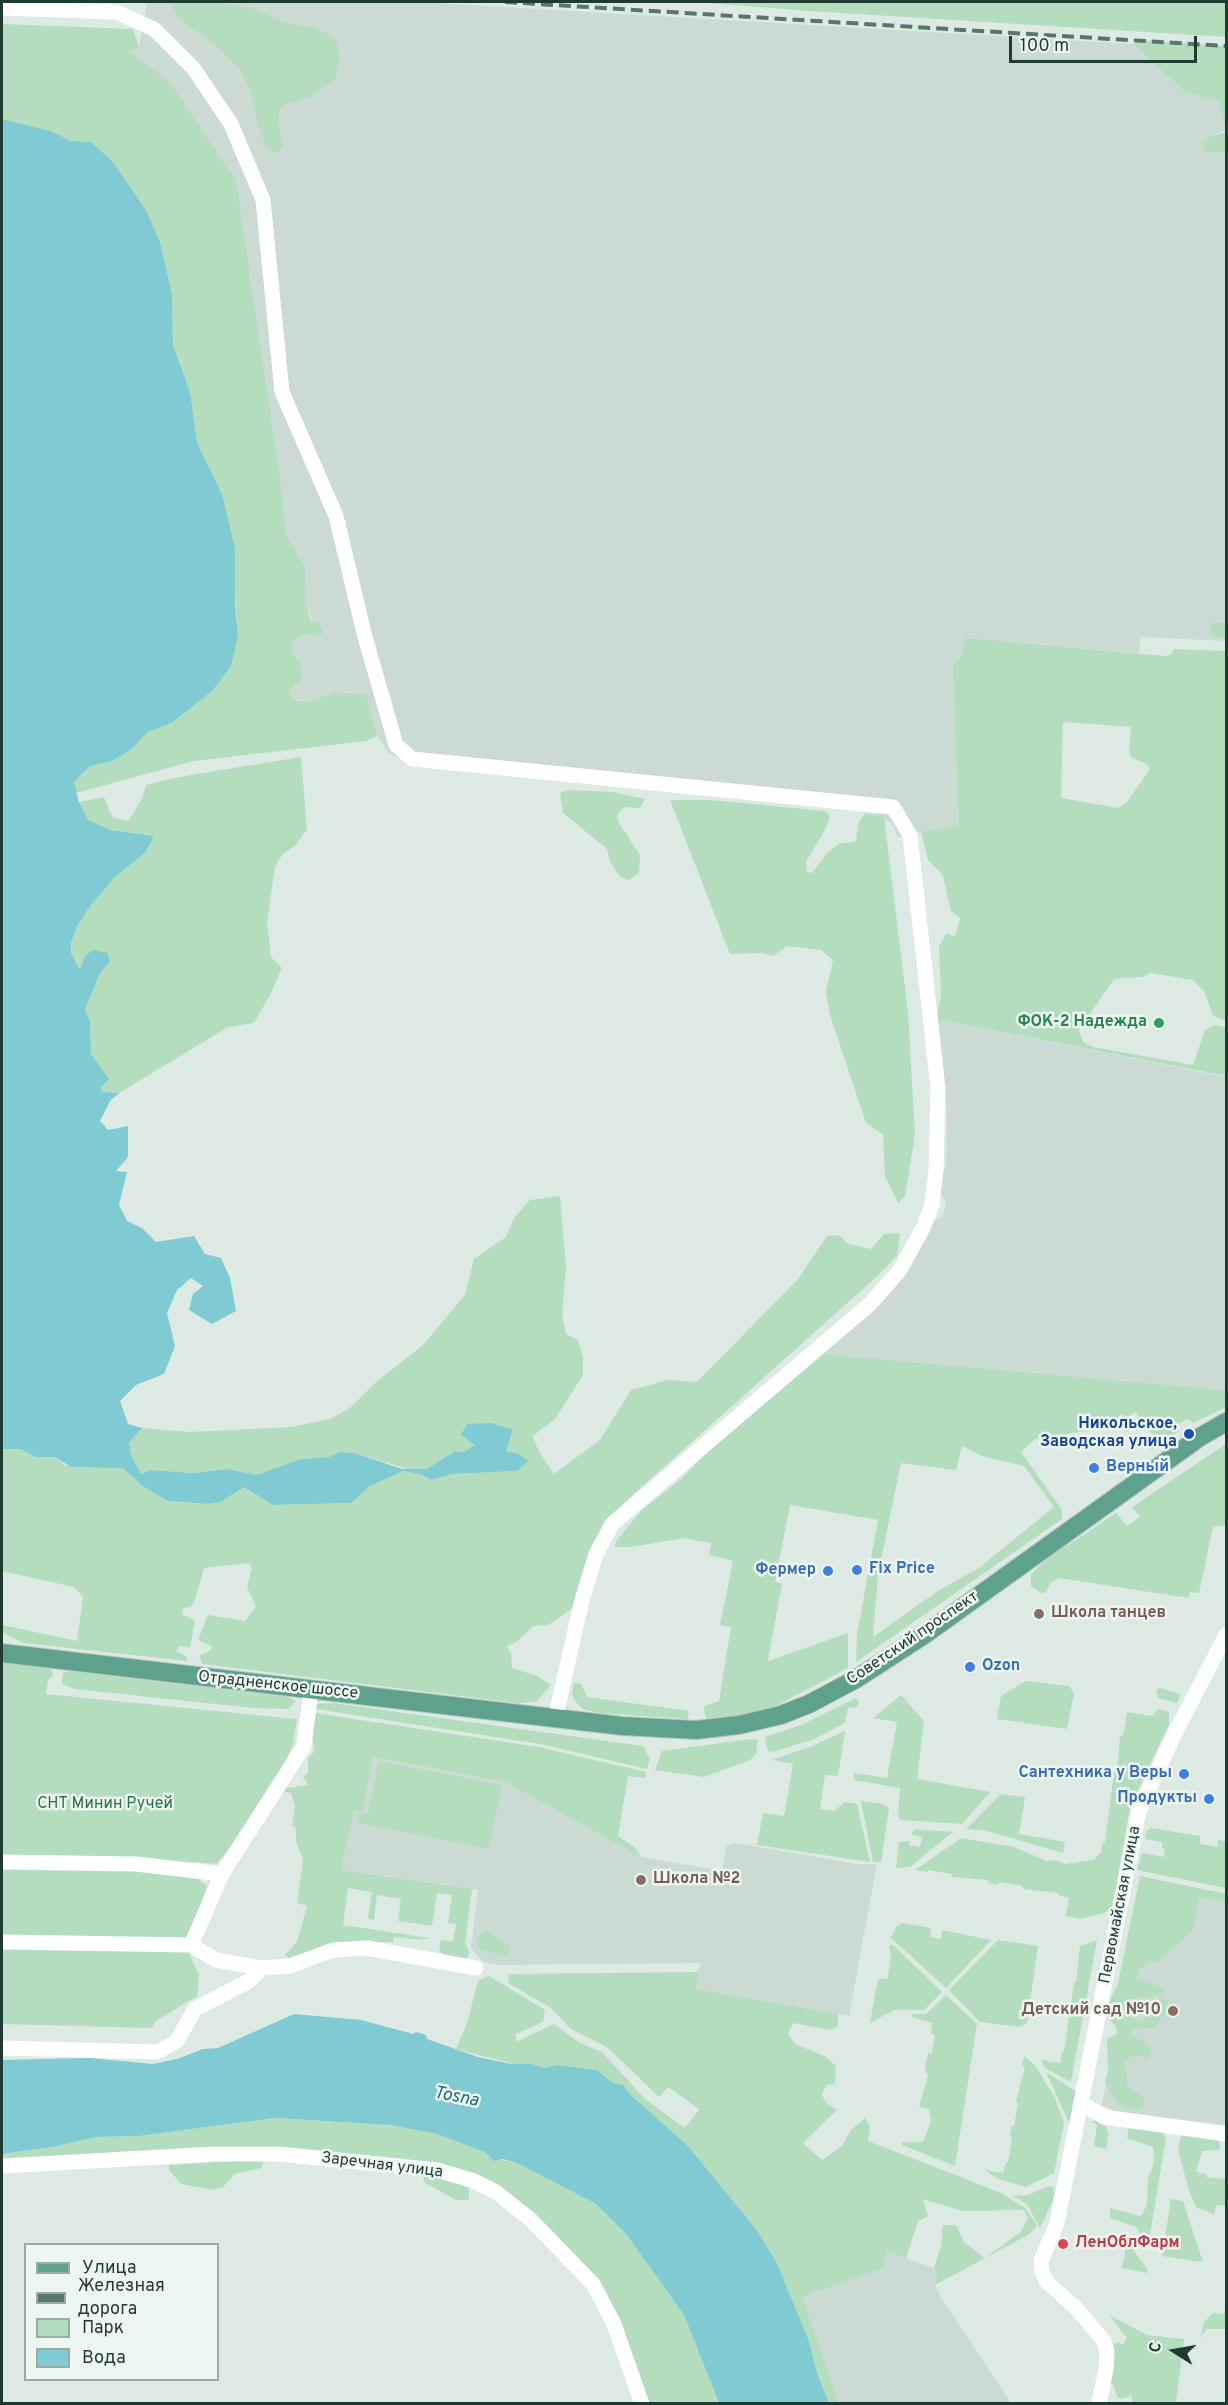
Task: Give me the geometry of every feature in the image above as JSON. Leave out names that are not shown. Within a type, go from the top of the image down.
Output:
[{"type":"main road","name":"Советский проспект","points":[[555,1719],[656,1730],[696,1730],[765,1720],[809,1704],[856,1679],[924,1635],[1200,1437],[1227,1422]]},
{"type":"main road","name":"Отрадненское шоссе","points":[[2,1653],[555,1719]]},
{"type":"street","points":[[2,8],[116,12],[154,29],[194,69],[231,124],[263,200],[282,392],[336,516],[365,638],[396,745],[412,759],[893,807],[910,834],[938,1088],[936,1170],[932,1205],[923,1228],[900,1270],[870,1304],[612,1524],[596,1554],[582,1600],[555,1719]]},
{"type":"street","name":"Первомайская улица","points":[[1099,2403],[1106,2369],[1104,2341],[1076,2308],[1047,2282],[1042,2272],[1041,2261],[1057,2223],[1139,1811],[1165,1754],[1227,1635]]},
{"type":"street","points":[[191,1945],[222,1874],[304,1746],[311,1689]]},
{"type":"street","points":[[2,1862],[136,1864],[222,1874]]},
{"type":"street","points":[[2,1942],[191,1945],[216,1960],[262,1968],[290,1966],[333,1950],[367,1948],[476,1968]]},
{"type":"street","points":[[2,2048],[157,2052],[177,2041],[195,2009],[249,1981],[262,1968]]},
{"type":"street","points":[[1081,2103],[1104,2117],[1227,2134]]},
{"type":"street","name":"Заречная улица","points":[[2,2166],[214,2154],[279,2154],[437,2170],[474,2181],[496,2192],[530,2218],[593,2283],[614,2324],[642,2403]]},
{"type":"shaded area","points":[[147,2],[418,2],[1133,44],[1185,92],[1218,101],[1226,130],[1209,137],[1205,152],[1226,153],[1226,641],[1141,637],[1138,653],[965,639],[961,657],[953,664],[958,825],[898,837],[891,823],[876,813],[400,759],[389,753],[377,736],[366,694],[333,692],[311,702],[296,702],[289,692],[296,686],[299,661],[291,652],[294,640],[304,634],[319,636],[305,603],[306,569],[286,534],[283,501],[131,53],[139,47]]},
{"type":"shaded area","points":[[936,1019],[1226,1077],[1226,1390],[821,1354],[895,1288],[911,1266],[928,1229],[943,1216],[946,1202],[938,1188],[946,1164],[947,1110]]},
{"type":"shaded area","name":"Школа №2","points":[[373,1757],[505,1782],[641,1857],[722,1871],[726,1846],[736,1843],[856,1864],[877,1864],[849,2016],[695,1989],[700,1963],[499,1965],[483,1962],[471,1948],[478,1890],[341,1870],[354,1809],[363,1810]]},
{"type":"shaded area","name":"Детский сад №10","points":[[1199,1897],[1226,1902],[1226,2125],[1117,2112],[1102,2105],[1131,1952],[1194,1929]]},
{"type":"shaded area","points":[[886,2251],[934,2268],[937,2273],[935,2285],[941,2297],[1011,2403],[839,2403],[801,2297],[882,2268]]},
{"type":"green space","points":[[170,2],[217,2],[255,9],[286,23],[317,28],[336,40],[340,59],[335,80],[310,97],[284,104],[279,112],[278,121],[283,147],[276,153],[267,149],[257,121],[251,92],[239,69],[215,45],[179,19]]},
{"type":"green space","points":[[694,2],[1226,2],[1226,37],[809,11]]},
{"type":"green space","points":[[2,24],[133,29],[139,47],[131,53],[170,82],[236,181],[286,534],[306,569],[305,603],[311,621],[318,622],[323,632],[320,636],[304,634],[294,640],[291,652],[300,661],[302,678],[289,692],[296,701],[311,702],[333,692],[366,694],[377,736],[366,741],[194,761],[76,793],[74,782],[90,766],[112,761],[131,750],[148,732],[172,723],[212,691],[238,635],[234,579],[222,494],[197,443],[190,391],[173,346],[172,294],[160,242],[147,212],[91,142],[71,141],[51,131],[2,119]]},
{"type":"green space","points":[[1142,40],[1226,46],[1226,130],[1218,101],[1185,92],[1133,44]]},
{"type":"green space","points":[[1226,132],[1226,153],[1205,152],[1202,142],[1209,137]]},
{"type":"green space","points":[[1212,623],[1226,623],[1226,638],[1213,637],[1209,632]]},
{"type":"green space","points":[[965,638],[1165,656],[1171,655],[1174,649],[1226,651],[1226,1021],[1213,1016],[1204,991],[1193,980],[1150,973],[1143,977],[1114,979],[1079,1030],[1083,1042],[1093,1047],[1193,1065],[1205,1030],[1215,1025],[1226,1027],[1226,1076],[936,1019],[941,997],[939,946],[947,933],[955,937],[960,918],[951,911],[943,875],[928,860],[921,832],[958,825],[953,664],[961,657]],"holes":[[[1063,722],[1131,727],[1129,751],[1131,757],[1148,765],[1150,769],[1127,802],[1118,808],[1061,798]]]},
{"type":"green space","points":[[301,757],[307,829],[296,845],[283,854],[275,866],[267,922],[271,957],[282,968],[254,1023],[228,1027],[119,1093],[102,1092],[100,1088],[108,1079],[91,1054],[90,1021],[85,1010],[99,975],[110,961],[108,953],[85,956],[80,971],[71,953],[71,943],[77,926],[91,905],[116,876],[145,853],[154,836],[111,830],[87,820],[79,802],[104,797],[113,818],[128,821],[141,801],[146,785],[179,777]]},
{"type":"green space","points":[[569,790],[613,792],[645,799],[640,808],[624,807],[617,814],[619,823],[640,855],[639,873],[629,880],[621,878],[610,862],[607,849],[563,813],[560,793]]},
{"type":"green space","points":[[670,800],[710,800],[826,811],[830,816],[826,828],[806,862],[807,872],[812,873],[828,852],[839,844],[856,841],[858,824],[865,813],[884,816],[908,1012],[915,1135],[905,1196],[898,1203],[885,1176],[883,1134],[866,1123],[830,1015],[826,992],[833,960],[821,950],[787,946],[773,956],[763,953],[730,954]]},
{"type":"green space","points":[[560,1196],[566,1266],[562,1314],[566,1334],[578,1340],[583,1357],[583,1375],[555,1419],[533,1436],[538,1450],[554,1474],[600,1440],[631,1390],[668,1380],[697,1382],[798,1279],[827,1236],[839,1235],[848,1244],[871,1249],[884,1234],[900,1233],[897,1256],[873,1280],[627,1500],[611,1520],[572,1609],[548,1625],[533,1626],[520,1639],[507,1647],[511,1653],[512,1668],[537,1676],[551,1685],[536,1702],[517,1703],[202,1664],[199,1656],[211,1650],[212,1646],[198,1640],[208,1615],[245,1621],[256,1606],[247,1587],[252,1568],[248,1563],[204,1568],[195,1600],[191,1607],[183,1608],[182,1614],[195,1621],[190,1648],[179,1646],[176,1651],[187,1657],[187,1661],[23,1643],[2,1632],[2,1625],[77,1641],[83,1597],[74,1587],[2,1571],[2,1449],[20,1449],[36,1457],[55,1457],[65,1465],[81,1468],[96,1466],[123,1468],[141,1485],[173,1502],[207,1504],[244,1487],[273,1505],[351,1503],[370,1486],[403,1471],[419,1474],[432,1480],[453,1474],[517,1471],[506,1452],[513,1431],[492,1423],[464,1438],[476,1444],[473,1447],[464,1452],[455,1451],[427,1469],[411,1470],[355,1453],[340,1452],[329,1457],[301,1459],[256,1475],[227,1469],[193,1473],[151,1470],[141,1474],[131,1455],[129,1443],[142,1428],[189,1432],[291,1427],[330,1419],[351,1407],[375,1383],[423,1345],[465,1295],[474,1259],[506,1237],[514,1218],[530,1200]]},
{"type":"green space","points":[[821,1354],[1226,1390],[1226,1407],[1193,1423],[1187,1419],[1176,1426],[1179,1431],[1151,1450],[1146,1444],[1154,1437],[1135,1412],[1127,1417],[1122,1414],[1111,1427],[1035,1439],[1021,1452],[1062,1510],[1062,1519],[856,1662],[857,1634],[878,1520],[790,1505],[775,1582],[782,1583],[768,1661],[848,1633],[848,1668],[776,1706],[748,1714],[706,1720],[704,1706],[719,1701],[731,1627],[720,1625],[733,1561],[709,1555],[711,1543],[684,1538],[631,1547],[615,1547],[616,1541],[642,1510],[681,1479],[706,1453]],"holes":[[[962,1446],[982,1456],[1024,1466],[1054,1507],[980,1567],[938,1591],[873,1637],[878,1574],[901,1463],[956,1470]]]},
{"type":"green space","points":[[1226,1444],[1226,1525],[1213,1527],[1199,1593],[1190,1592],[1188,1598],[1059,1578],[1050,1583],[1046,1592],[1041,1593],[1031,1586],[1031,1574],[1055,1551],[1070,1544],[1116,1513],[1127,1526],[1140,1517],[1132,1507]]},
{"type":"green space","name":"СНТ Минин Ручей","points":[[2,1659],[43,1664],[51,1669],[53,1675],[48,1680],[46,1694],[297,1719],[293,1744],[277,1780],[225,1854],[216,1864],[195,1862],[190,1865],[189,1872],[207,1886],[188,1944],[189,1953],[199,1975],[197,1996],[156,2021],[151,2028],[2,2024]]},
{"type":"green space","points":[[69,1671],[288,1697],[296,1701],[288,1709],[252,1708],[75,1689],[62,1684],[63,1673]]},
{"type":"green space","points":[[1026,1681],[1069,1686],[1074,1693],[1067,1729],[997,1719],[1001,1696]]},
{"type":"green space","points":[[574,1683],[581,1684],[587,1697],[689,1711],[688,1719],[598,1713],[583,1709],[572,1694]]},
{"type":"green space","points":[[1160,1688],[1180,1694],[1177,1703],[1158,1698],[1156,1690]]},
{"type":"green space","points":[[901,1695],[924,1721],[917,1779],[990,1792],[962,1824],[901,1820],[898,1817],[900,1788],[854,1780],[854,1773],[887,1778],[897,1722],[873,1718]]},
{"type":"green space","points":[[856,1698],[859,1702],[857,1707],[848,1708],[845,1723],[812,1740],[772,1752],[768,1751],[765,1737],[801,1725]]},
{"type":"green space","points":[[333,1703],[643,1746],[650,1759],[647,1769],[540,1744],[316,1709],[317,1704]]},
{"type":"green space","points":[[1158,1709],[1169,1712],[1169,1724],[1130,1807],[1112,1907],[1106,1912],[1081,1919],[1066,1916],[1069,1898],[1058,1895],[1058,1893],[1023,1889],[1022,1886],[999,1882],[998,1885],[988,1883],[988,1880],[952,1877],[952,1874],[928,1870],[928,1872],[915,1870],[961,1838],[1014,1847],[1047,1861],[1055,1860],[1065,1864],[1093,1860],[1101,1853],[1103,1842],[1105,1842],[1114,1772],[1117,1772],[1120,1736],[1123,1736],[1127,1712],[1153,1716]]},
{"type":"green space","points":[[315,1713],[539,1747],[646,1772],[645,1778],[628,1776],[618,1836],[635,1848],[641,1857],[505,1782],[373,1757],[363,1811],[354,1810],[341,1870],[472,1889],[465,1943],[469,1952],[467,1961],[446,1957],[439,1950],[441,1940],[453,1941],[456,1924],[448,1923],[452,1895],[437,1893],[432,1926],[398,1921],[401,1899],[377,1895],[374,1920],[368,1919],[372,1892],[348,1888],[343,1925],[429,1938],[421,1940],[394,1937],[393,1942],[345,1942],[289,1958],[285,1955],[297,1942],[307,1906],[297,1903],[303,1859],[296,1842],[296,1828],[292,1826],[295,1805],[291,1794],[281,1789],[308,1785],[303,1777],[308,1773],[308,1758],[314,1752],[312,1733]]},
{"type":"green space","points":[[845,1731],[838,1776],[825,1775],[820,1809],[834,1811],[845,1802],[857,1804],[870,1862],[757,1845],[763,1813],[784,1816],[793,1764],[772,1760]]},
{"type":"green space","points":[[750,1739],[758,1740],[756,1754],[750,1760],[704,1777],[655,1770],[662,1751]]},
{"type":"green space","points":[[379,1761],[502,1785],[489,1849],[357,1823],[359,1813],[368,1814]]},
{"type":"green space","points":[[1001,1794],[1025,1797],[1019,1834],[1065,1842],[1063,1853],[987,1831],[966,1829]]},
{"type":"green space","points":[[861,1801],[883,1804],[889,1808],[881,1862],[873,1862]]},
{"type":"green space","points":[[1151,1828],[1200,1836],[1200,1844],[1217,1847],[1218,1840],[1226,1841],[1226,1888],[1137,1870],[1142,1853],[1164,1857],[1165,1849],[1162,1848],[1162,1842],[1145,1839],[1147,1830]]},
{"type":"green space","points":[[914,1829],[953,1832],[910,1867],[896,1868],[899,1842],[910,1841],[909,1845],[920,1847],[922,1837],[911,1834]]},
{"type":"green space","points":[[1140,1876],[1226,1894],[1226,1902],[1199,1897],[1194,1929],[1159,1961],[1149,1961],[1139,1970],[1136,1978],[1165,1989],[1161,1995],[1142,1997],[1130,2010],[1130,2018],[1143,2020],[1160,1998],[1168,2001],[1165,2012],[1154,2028],[1130,2029],[1133,2037],[1145,2041],[1151,2052],[1148,2058],[1134,2055],[1124,2061],[1127,2085],[1144,2099],[1143,2106],[1136,2110],[1118,2103],[1105,2082],[1108,2070],[1107,2039],[1118,2033],[1110,2020],[1107,2007],[1118,1983]]},
{"type":"green space","points":[[902,1923],[931,1928],[930,1937],[941,1939],[942,1930],[991,1940],[946,1988],[891,1938],[896,1927]]},
{"type":"green space","points":[[487,1930],[511,1948],[507,1957],[480,1949],[476,1942],[478,1937]]},
{"type":"green space","points":[[998,1940],[1038,1946],[1027,2023],[1018,2027],[980,2022],[949,1990]]},
{"type":"green space","points":[[1097,1940],[1071,2082],[1045,2068],[1041,2060],[1060,2063],[1062,2052],[1064,2052],[1074,1982],[1076,1982],[1080,1946]]},
{"type":"green space","points":[[892,1944],[942,1992],[924,2010],[894,2010],[870,2023],[878,1979],[888,1977],[891,1953],[889,1946]]},
{"type":"green space","points":[[699,1972],[696,1989],[838,2014],[838,2026],[830,2030],[793,2023],[788,2034],[795,2044],[826,2057],[836,2066],[835,2084],[826,2085],[822,2095],[826,2103],[837,2110],[803,2143],[822,2160],[842,2146],[851,2130],[865,2118],[870,2126],[868,2141],[999,2192],[1025,2208],[1037,2225],[1030,2234],[935,2285],[937,2273],[934,2268],[941,2246],[943,2225],[956,2225],[964,2242],[985,2258],[1021,2232],[1028,2218],[1024,2210],[962,2211],[923,2199],[928,2216],[918,2221],[906,2258],[887,2251],[882,2268],[802,2297],[839,2403],[829,2403],[817,2373],[809,2341],[776,2261],[756,2229],[688,2146],[631,2095],[623,2085],[613,2083],[597,2070],[556,2065],[544,2068],[532,2064],[518,2065],[456,2049],[467,2023],[478,1981],[489,1976],[545,2010],[543,2022],[516,2034],[516,2042],[554,2024],[580,2043],[602,2052],[645,2099],[685,2128],[699,2109],[668,2087],[659,2097],[607,2047],[571,2029],[551,2008],[508,1983],[509,1974]]},
{"type":"green space","points":[[946,1995],[977,2024],[955,2166],[902,2145],[902,2142],[923,2142],[931,2121],[929,2109],[919,2107],[928,2076],[925,2070],[928,2053],[932,2053],[935,2035],[931,2034],[932,2023],[912,2017],[912,2014],[926,2014]]},
{"type":"green space","points":[[1024,2056],[1035,2065],[1055,2098],[1064,2123],[1054,2173],[1026,2187],[998,2179],[985,2170],[1003,2173],[1006,2162],[1008,2162],[1012,2138],[1010,2137],[1018,2103],[1016,2102],[1025,2067],[1022,2066]]},
{"type":"green space","points":[[1046,2072],[1077,2092],[1071,2124],[1069,2123]]},
{"type":"green space","points":[[275,2118],[390,2125],[437,2134],[484,2152],[488,2157],[517,2163],[596,2204],[626,2234],[684,2315],[719,2403],[645,2403],[614,2314],[496,2187],[357,2155],[2,2162],[2,2154],[52,2147],[96,2137],[139,2136]]},
{"type":"green space","points":[[1095,2120],[1104,2122],[1108,2132],[1107,2149],[1094,2146],[1097,2125],[1092,2122]]},
{"type":"green space","points":[[1129,2126],[1162,2131],[1166,2138],[1148,2247],[1136,2227],[1110,2218],[1110,2208],[1141,2216],[1147,2205],[1148,2176],[1154,2159],[1153,2147],[1127,2138]]},
{"type":"green space","points":[[1181,2134],[1217,2139],[1220,2143],[1219,2150],[1202,2151],[1196,2172],[1207,2174],[1206,2177],[1226,2179],[1226,2206],[1216,2205],[1214,2214],[1197,2208],[1190,2193],[1178,2151]]},
{"type":"green space","points":[[265,2159],[261,2168],[235,2174],[223,2187],[213,2190],[181,2184],[169,2170],[169,2165]]},
{"type":"green space","points":[[422,2172],[468,2182],[469,2200],[456,2200],[424,2182]]},
{"type":"green space","points":[[1049,2186],[1054,2188],[1053,2200],[1040,2228],[1027,2204],[1013,2196],[1028,2195]]},
{"type":"green space","points":[[1171,2199],[1183,2201],[1203,2262],[1162,2256]]},
{"type":"green space","points":[[1127,2242],[1148,2270],[1147,2273],[1122,2268]]},
{"type":"green space","points":[[1226,2304],[1226,2329],[1206,2329],[1200,2339],[1204,2322],[1213,2313],[1224,2314]]},
{"type":"green space","points":[[1109,2315],[1147,2335],[1184,2339],[1176,2403],[1133,2403],[1131,2396],[1122,2399],[1117,2397],[1113,2384],[1111,2384],[1114,2345],[1117,2342],[1123,2345],[1127,2338]]},
{"type":"water","points":[[2,119],[51,131],[71,141],[91,142],[113,162],[147,212],[160,242],[172,294],[173,346],[190,391],[197,443],[222,494],[235,549],[235,604],[238,635],[231,666],[212,691],[172,723],[148,732],[131,750],[112,761],[90,766],[74,782],[79,802],[88,820],[111,830],[154,836],[145,853],[116,876],[91,905],[77,926],[71,943],[71,953],[80,970],[85,956],[93,950],[108,953],[110,961],[99,975],[85,1010],[90,1021],[91,1054],[109,1079],[100,1088],[103,1092],[119,1093],[110,1101],[100,1121],[108,1130],[128,1126],[128,1157],[116,1171],[127,1172],[119,1205],[127,1221],[142,1228],[156,1242],[194,1236],[205,1254],[221,1258],[230,1278],[236,1311],[212,1324],[189,1310],[193,1294],[203,1286],[191,1278],[177,1290],[167,1313],[175,1346],[164,1374],[136,1385],[120,1401],[128,1424],[142,1428],[129,1443],[131,1455],[141,1474],[151,1470],[193,1473],[227,1469],[256,1475],[301,1459],[329,1457],[340,1452],[355,1453],[402,1469],[427,1469],[455,1451],[464,1452],[475,1445],[461,1435],[467,1424],[492,1423],[513,1430],[506,1452],[517,1453],[528,1461],[517,1471],[453,1474],[432,1480],[419,1474],[403,1471],[370,1486],[351,1503],[273,1505],[244,1487],[220,1502],[207,1504],[168,1501],[141,1485],[123,1468],[71,1467],[55,1457],[36,1457],[20,1449],[2,1449]]},
{"type":"water","name":"Tosna","points":[[294,2014],[361,2020],[413,2034],[416,2032],[426,2035],[427,2039],[478,2057],[511,2064],[532,2064],[544,2068],[556,2065],[597,2070],[613,2083],[623,2085],[631,2095],[688,2146],[756,2229],[776,2261],[809,2341],[817,2373],[829,2403],[719,2403],[684,2315],[626,2234],[596,2204],[517,2163],[503,2159],[494,2161],[484,2152],[437,2134],[390,2125],[275,2118],[139,2136],[96,2137],[52,2147],[2,2154],[2,2060],[90,2058],[153,2064],[177,2059],[203,2049],[218,2048]]},
{"type":"railway","points":[[505,2],[1226,46]]},
{"type":"place","name":"ФОК-2 Надежда","points":[[1159,1023]]},
{"type":"place","name":"Никольское, Заводская улица","points":[[1189,1434]]},
{"type":"place","name":"Верный","points":[[1094,1468]]},
{"type":"place","name":"Fix Price","points":[[857,1570]]},
{"type":"place","name":"Фермер","points":[[828,1571]]},
{"type":"place","name":"Школа танцев","points":[[1039,1614]]},
{"type":"place","name":"Ozon","points":[[970,1667]]},
{"type":"place","name":"Сантехника у Веры","points":[[1184,1774]]},
{"type":"place","name":"Продукты","points":[[1209,1799]]},
{"type":"place","name":"Школа №2","points":[[641,1880]]},
{"type":"place","name":"Детский сад №10","points":[[1173,2011]]},
{"type":"place","name":"ЛенОблФарм","points":[[1063,2244]]}]
